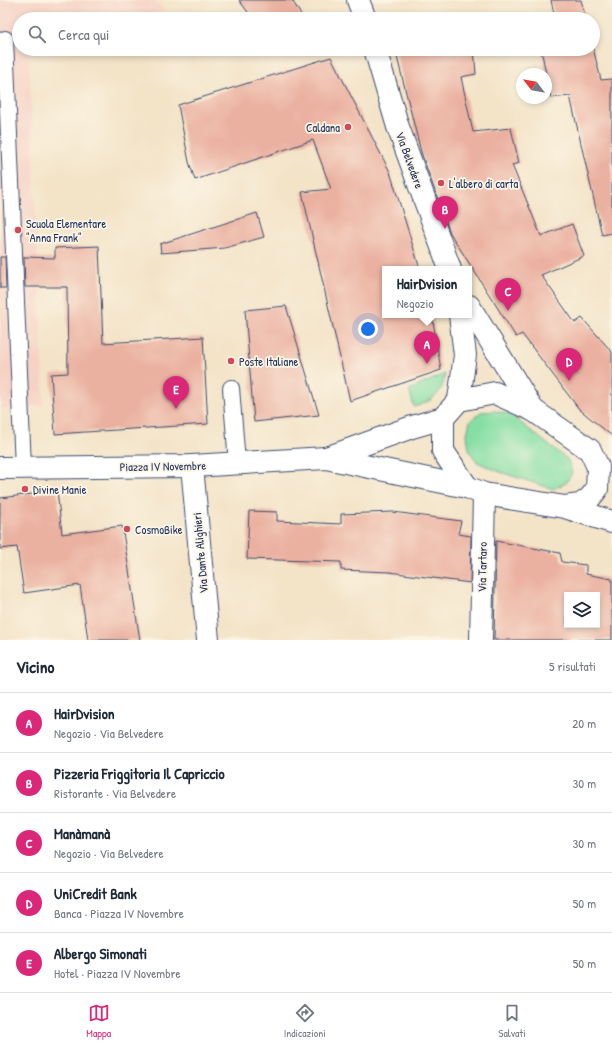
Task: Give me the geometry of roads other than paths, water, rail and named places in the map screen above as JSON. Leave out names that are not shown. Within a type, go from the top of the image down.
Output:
[{"type":"street","points":[[358,0],[362,12]]},
{"type":"street","name":"Via Belvedere","points":[[378,56],[398,127],[449,266]]},
{"type":"street","points":[[472,311],[534,410]]},
{"type":"street","points":[[460,318],[466,356],[459,400],[443,418],[443,451],[475,491]]},
{"type":"street","points":[[459,400],[495,393],[534,410],[590,450],[612,470]]},
{"type":"street","name":"Piazza IV Novembre","points":[[326,458],[412,427],[443,418]]},
{"type":"street","name":"Piazza IV Novembre","points":[[565,507],[580,505],[589,500],[597,489],[598,466],[590,450]]},
{"type":"street","name":"Piazza IV Novembre","points":[[0,468],[192,466],[326,458],[475,491],[565,507],[612,522]]},
{"type":"street","name":"Via Dante Alighieri","points":[[192,466],[208,640]]},
{"type":"street","name":"Via Tartaro","points":[[475,491],[481,640]]},
{"type":"lane","points":[[5,39],[23,468]]},
{"type":"lane","points":[[231,388],[237,463]]},
{"type":"place","name":"Caldana","points":[[348,127]]},
{"type":"place","name":"L'albero di carta","points":[[441,183]]},
{"type":"place","name":"Pizzeria Friggitoria Il Capriccio","points":[[445,229]]},
{"type":"place","name":"Scuola Elementare \"Anna Frank\"","points":[[18,230]]},
{"type":"place","name":"Manàmanà","points":[[508,311]]},
{"type":"place","name":"Poste Italiane","points":[[231,361]]},
{"type":"place","name":"HairDvision","points":[[427,364]]},
{"type":"place","name":"UniCredit Bank","points":[[569,381]]},
{"type":"place","name":"Albergo Simonati","points":[[176,409]]},
{"type":"place","name":"Divine Manie","points":[[25,489]]},
{"type":"place","name":"CosmoBike","points":[[127,529]]}]
